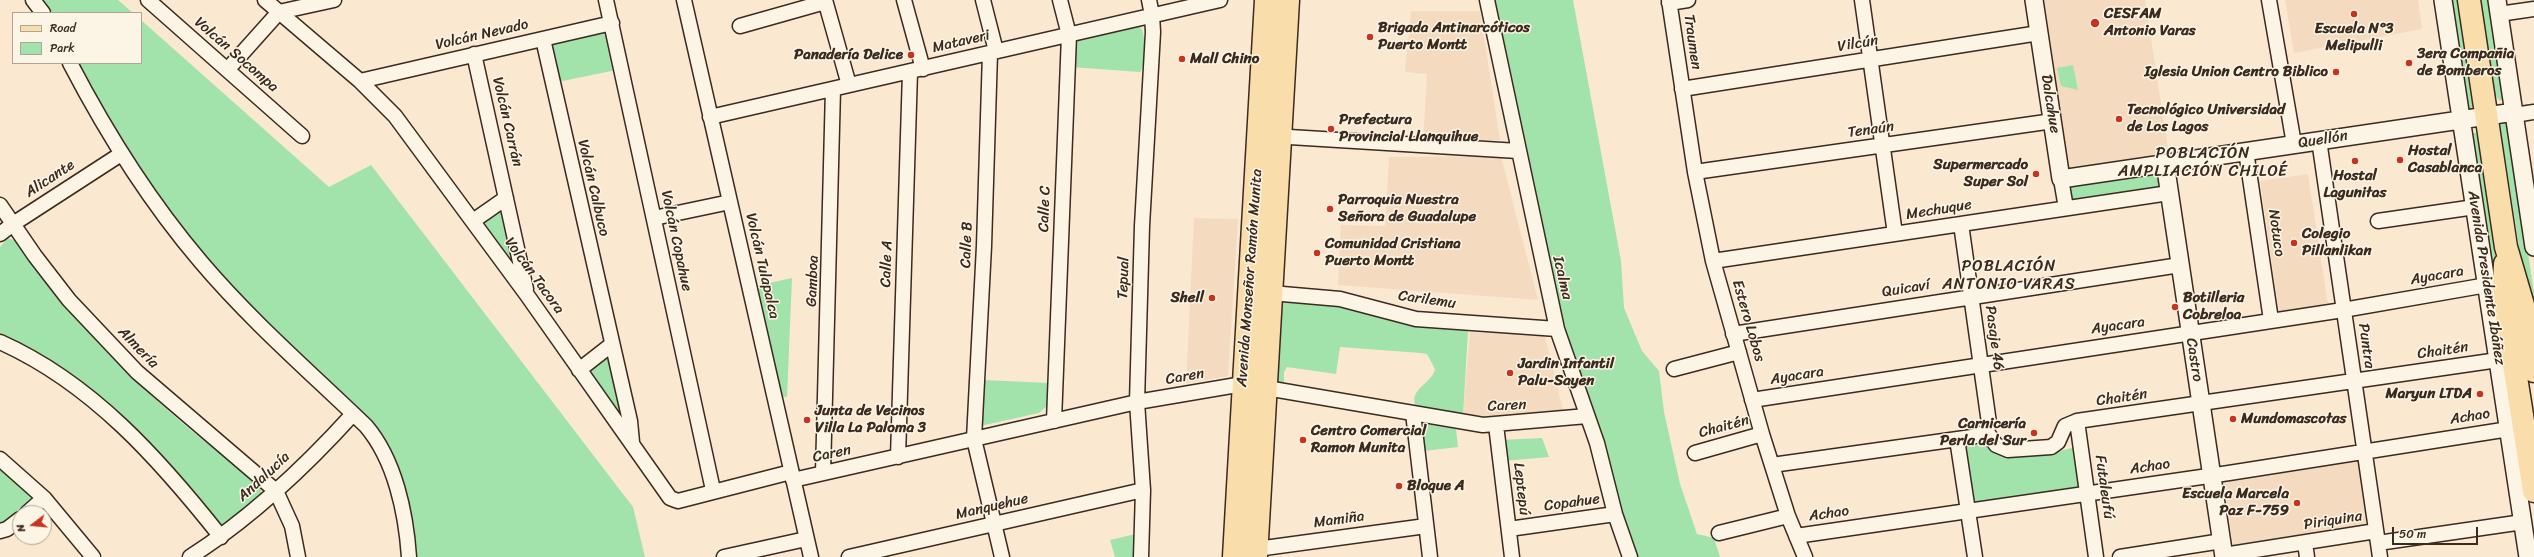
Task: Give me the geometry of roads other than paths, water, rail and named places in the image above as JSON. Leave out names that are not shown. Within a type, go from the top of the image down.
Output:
[{"type":"main road","name":"Avenida Monseñor Ramón Munita","points":[[1234,557],[1266,0]]},
{"type":"main road","name":"Avenida Monseñor Ramón Munita","points":[[1256,553],[1288,0]]},
{"type":"main road","name":"Avenida Presidente Ibáñez","points":[[2469,0],[2506,247],[2523,305],[2534,371]]},
{"type":"main road","name":"Avenida Presidente Ibáñez","points":[[2506,247],[2504,282],[2506,307],[2534,491]]},
{"type":"street","points":[[33,0],[42,12]]},
{"type":"street","name":"Volcán Socompa","points":[[148,0],[228,69],[302,136]]},
{"type":"street","name":"Volcán Tacora","points":[[265,0],[360,81],[395,116],[527,295],[672,499],[678,501],[713,490],[792,476]]},
{"type":"street","points":[[228,69],[279,12],[334,0]]},
{"type":"street","name":"Volcán Copahue","points":[[606,0],[713,490]]},
{"type":"street","name":"Volcán Tulapalca","points":[[684,0],[811,557]]},
{"type":"street","name":"Calle A","points":[[898,457],[916,70],[904,0]]},
{"type":"street","name":"Calle B","points":[[983,0],[993,52],[974,439],[1002,557]]},
{"type":"street","name":"Calle C","points":[[1054,421],[1069,36],[1060,0]]},
{"type":"street","name":"Tepual","points":[[1141,557],[1144,490],[1138,402],[1142,226],[1152,15],[1149,0]]},
{"type":"street","name":"Mataveri","points":[[710,117],[1069,36],[1220,0]]},
{"type":"street","name":"Icalma","points":[[1487,0],[1557,329],[1597,443],[1616,514],[1630,557]]},
{"type":"street","points":[[1669,1],[1688,0]]},
{"type":"street","points":[[1862,0],[1872,59],[1895,234]]},
{"type":"street","name":"Dalcahue","points":[[2034,0],[2066,208]]},
{"type":"street","points":[[2268,0],[2294,144]]},
{"type":"street","name":"Avenida Presidente Ibáñez","points":[[2443,0],[2528,557]]},
{"type":"street","points":[[740,26],[825,1],[848,85]]},
{"type":"street","name":"Traumen","points":[[1669,1],[1682,89]]},
{"type":"street","points":[[2534,8],[2498,7],[2514,114],[2528,168],[2534,247]]},
{"type":"street","name":"Volcán Nevado","points":[[360,81],[612,24]]},
{"type":"street","name":"Vilcún","points":[[1682,89],[2039,33]]},
{"type":"street","name":"Volcán Calbuco","points":[[543,39],[611,345],[630,421],[633,444]]},
{"type":"street","name":"Volcán Carrán","points":[[474,54],[527,295]]},
{"type":"street","points":[[71,64],[121,154],[180,236],[206,268],[268,334],[353,414],[377,440],[387,462],[401,503],[409,557]]},
{"type":"street","name":"Gamboa","points":[[823,473],[833,89]]},
{"type":"street","name":"Estero Lobos","points":[[1682,89],[1695,172],[1714,261],[1733,334],[1788,516],[1805,557]]},
{"type":"street","points":[[2514,114],[2534,112]]},
{"type":"street","name":"Quellón","points":[[2062,179],[2319,140],[2487,116],[2514,114]]},
{"type":"street","name":"Tenaún","points":[[1695,172],[2053,121]]},
{"type":"street","points":[[1259,135],[1518,151]]},
{"type":"street","name":"Puntra","points":[[2319,140],[2380,557]]},
{"type":"street","name":"Notuco","points":[[2246,151],[2271,320]]},
{"type":"street","name":"Alicante","points":[[0,234],[121,154]]},
{"type":"street","name":"Castro","points":[[2165,163],[2223,551]]},
{"type":"street","name":"Mechuque","points":[[1714,261],[2169,193]]},
{"type":"street","points":[[473,221],[506,198]]},
{"type":"street","points":[[654,218],[730,202]]},
{"type":"street","name":"Almería","points":[[0,205],[69,300],[137,372],[171,404],[276,491]]},
{"type":"street","points":[[2378,221],[2475,207]]},
{"type":"street","name":"Pasaje 46","points":[[1961,224],[1989,423],[1986,432]]},
{"type":"street","name":"Quicaví","points":[[1733,334],[1971,296],[2180,266]]},
{"type":"street","name":"Ayacara","points":[[1752,400],[2343,310],[2487,285]]},
{"type":"street","name":"Carilemu","points":[[1270,293],[1346,300],[1416,319],[1557,329]]},
{"type":"street","points":[[0,342],[28,356],[64,378],[114,418],[174,481],[221,537]]},
{"type":"street","points":[[579,370],[611,345]]},
{"type":"street","points":[[1674,369],[1739,352]]},
{"type":"street","name":"Chaitén","points":[[1986,432],[1996,445],[2008,450],[2051,447],[2058,442],[2065,426],[2077,422],[2498,360]]},
{"type":"street","name":"Caren","points":[[792,476],[823,473],[898,457],[1138,402],[1243,384],[1413,413],[1496,425],[1587,416]]},
{"type":"street","points":[[1413,413],[1430,557]]},
{"type":"street","name":"Andalucía","points":[[190,557],[221,537],[276,491],[353,414]]},
{"type":"street","name":"Futaleufú","points":[[2077,422],[2096,557]]},
{"type":"street","name":"Leptepú","points":[[1496,425],[1512,557]]},
{"type":"street","name":"Achao","points":[[1796,536],[2212,475],[2364,450],[2509,429]]},
{"type":"street","points":[[1772,465],[1957,439],[1986,432]]},
{"type":"street","name":"Chaitén","points":[[1695,453],[1762,434]]},
{"type":"street","points":[[1957,439],[1975,557]]},
{"type":"street","points":[[0,459],[44,498],[93,557]]},
{"type":"street","name":"Manquehue","points":[[849,557],[1144,490]]},
{"type":"street","points":[[276,491],[292,526],[298,557]]},
{"type":"street","points":[[36,505],[44,498]]},
{"type":"street","name":"Copahue","points":[[1509,529],[1616,514]]},
{"type":"street","name":"Achao","points":[[1719,533],[1788,516]]},
{"type":"street","name":"Piriquina","points":[[2120,557],[2223,551],[2306,550],[2377,537],[2523,522]]},
{"type":"street","points":[[0,531],[7,529],[12,525]]},
{"type":"street","name":"Mamiña","points":[[1256,553],[1426,526]]},
{"type":"street","points":[[724,557],[806,539]]},
{"type":"place","name":"Escuela N°3 Melipulli","points":[[2354,14]]},
{"type":"place","name":"CESFAM Antonio Varas","points":[[2095,23]]},
{"type":"place","name":"Brigada Antinarcóticos Puerto Montt","points":[[1370,37]]},
{"type":"place","name":"Panadería Delice","points":[[911,55]]},
{"type":"place","name":"Mall Chino","points":[[1182,59]]},
{"type":"place","name":"3era Compañia de Bomberos","points":[[2409,63]]},
{"type":"place","name":"Iglesia Union Centro Biblico","points":[[2336,72]]},
{"type":"place","name":"Tecnológico Universidad de Los Lagos","points":[[2119,119]]},
{"type":"place","name":"Prefectura Provincial Llanquihue","points":[[1331,129]]},
{"type":"place","name":"Hostal Casablanca","points":[[2400,160]]},
{"type":"place","name":"Hostal Lagunitas","points":[[2355,161]]},
{"type":"place","name":"Supermercado Super Sol","points":[[2036,174]]},
{"type":"place","name":"Parroquia Nuestra Señora de Guadalupe","points":[[1330,209]]},
{"type":"place","name":"Colegio Pillanlikan","points":[[2294,243]]},
{"type":"place","name":"Comunidad Cristiana Puerto Montt","points":[[1317,253]]},
{"type":"place","name":"Shell","points":[[1212,298]]},
{"type":"place","name":"Botilleria Cobreloa","points":[[2175,307]]},
{"type":"place","name":"Jardin Infantil Palu-Sayen","points":[[1510,373]]},
{"type":"place","name":"Maryun LTDA","points":[[2480,394]]},
{"type":"place","name":"Mundomascotas","points":[[2233,419]]},
{"type":"place","name":"Junta de Vecinos Villa La Paloma 3","points":[[807,420]]},
{"type":"place","name":"Carnicería Perla del Sur","points":[[2034,433]]},
{"type":"place","name":"Centro Comercial Ramon Munita","points":[[1303,440]]},
{"type":"place","name":"Bloque A","points":[[1399,486]]},
{"type":"place","name":"Escuela Marcela Paz F-759","points":[[2297,503]]},
{"type":"district","name":"POBLACIÓN AMPLIACIÓN CHILOÉ","points":[[2203,163]]},
{"type":"district","name":"POBLACIÓN ANTONIO VARAS","points":[[2009,276]]}]
